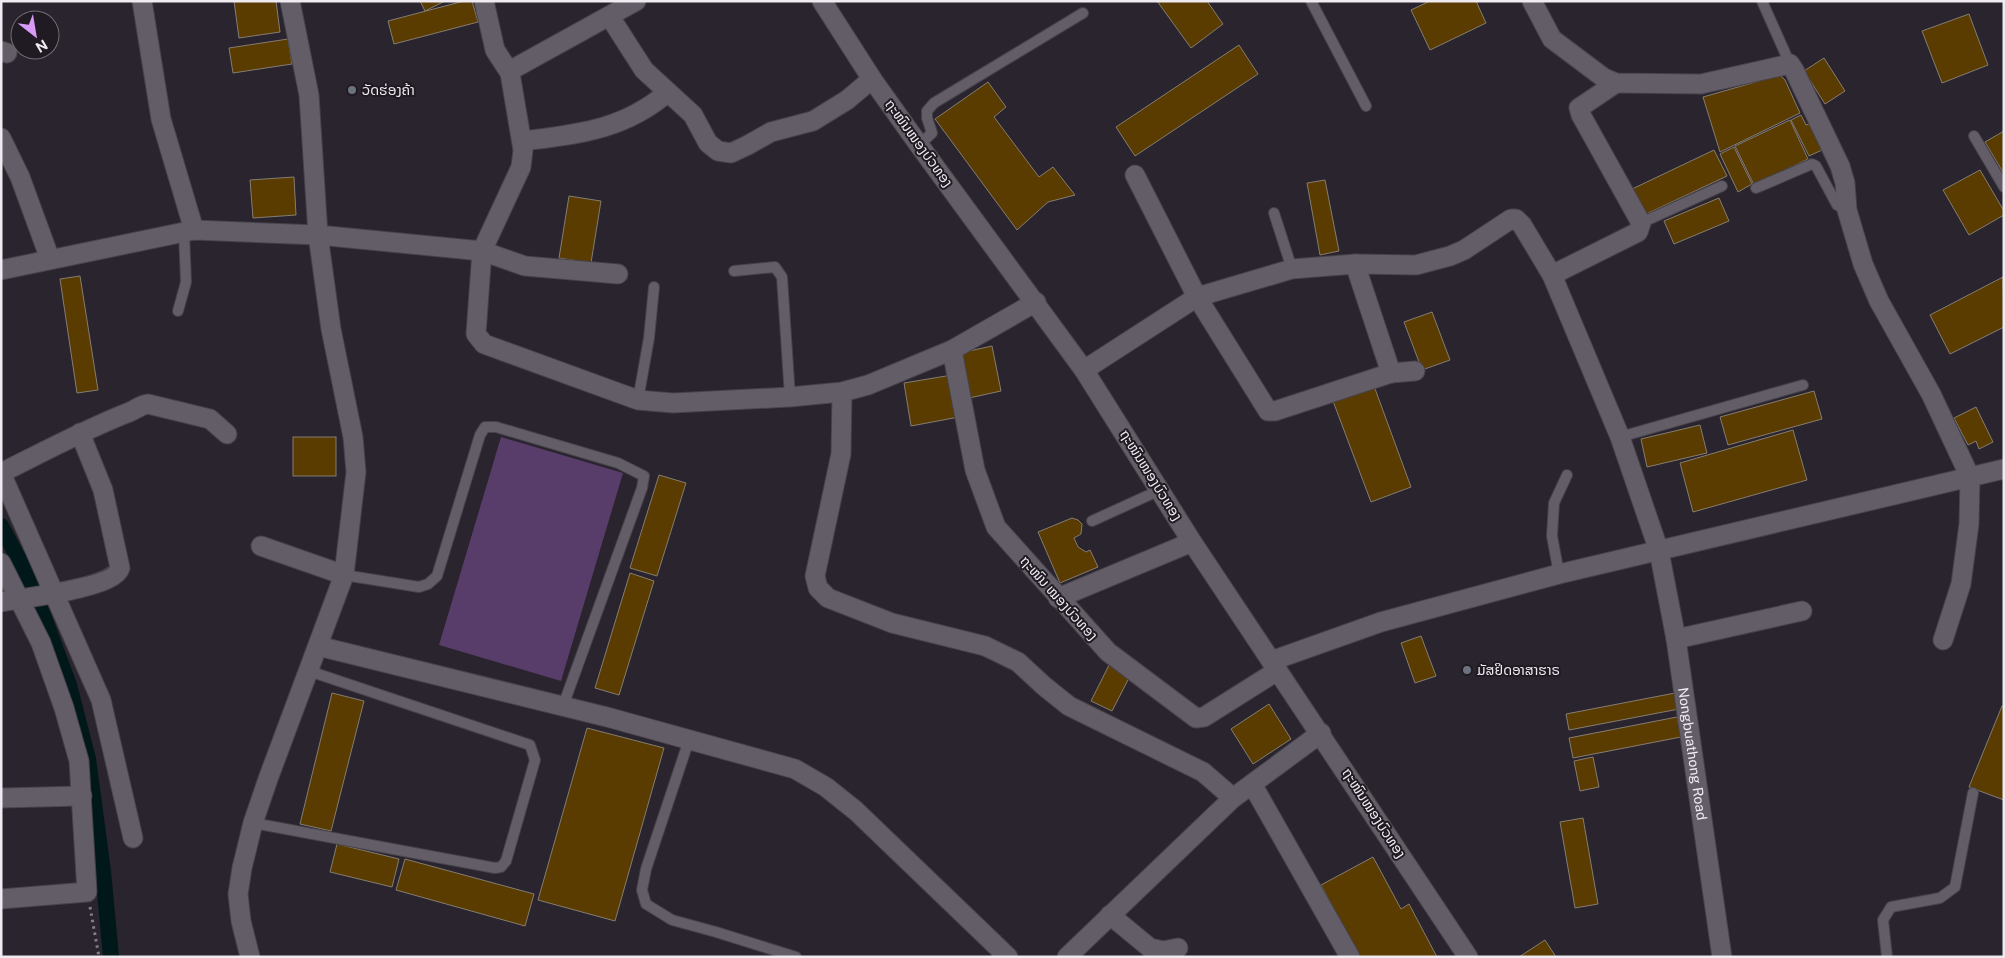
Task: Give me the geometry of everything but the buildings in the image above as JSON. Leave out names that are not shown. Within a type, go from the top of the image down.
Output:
[{"type":"street","points":[[142,1],[161,119],[189,231]]},
{"type":"street","points":[[250,957],[241,921],[238,894],[242,868],[253,823],[268,779],[344,575],[356,472],[353,437],[331,329],[318,235],[308,95],[290,1]]},
{"type":"street","points":[[484,1],[495,50],[510,73],[523,141],[521,166],[482,251],[476,334],[484,344],[638,400],[673,403],[790,397],[842,392],[868,385],[952,350],[1036,302]]},
{"type":"street","points":[[510,73],[513,69],[636,1]]},
{"type":"street","name":"ຖະໜົນໜອງບົວທອງ","points":[[822,1],[872,79],[1084,370],[1192,542],[1468,957]]},
{"type":"street","points":[[1532,1],[1552,39],[1604,78],[1616,83],[1701,84],[1790,64],[1840,166],[1845,183],[1847,210],[1862,264],[1879,301],[1931,394],[1970,477],[1969,524],[1961,584],[1943,640]]},
{"type":"street","points":[[610,17],[644,70],[693,115],[708,143],[718,151],[731,153],[748,146],[771,132],[813,121],[846,100],[872,79]]},
{"type":"street","points":[[1552,275],[1638,232],[1641,223],[1581,115],[1579,108],[1616,83]]},
{"type":"street","points":[[523,141],[589,132],[612,126],[654,104],[668,92]]},
{"type":"street","points":[[1,138],[20,177],[50,259]]},
{"type":"street","points":[[1135,175],[1197,297],[1268,411],[1391,373],[1415,371]]},
{"type":"street","name":"Nongbuathong Road","points":[[1355,264],[1416,266],[1464,250],[1511,219],[1516,219],[1522,225],[1552,275],[1620,437],[1659,551],[1676,640],[1722,957]]},
{"type":"street","points":[[1,270],[189,231],[318,235],[482,251],[525,266],[618,274]]},
{"type":"street","points":[[1084,370],[1197,297],[1292,269],[1355,264],[1391,373]]},
{"type":"street","name":"ຖະໜົນ ໝອງບົວທອງ","points":[[952,350],[975,470],[996,527],[1108,652],[1196,718],[1204,717],[1274,666]]},
{"type":"street","points":[[842,392],[841,454],[814,576],[818,588],[828,598],[892,623],[985,646],[1018,662],[1069,706],[1203,772],[1233,798]]},
{"type":"street","points":[[133,838],[101,700],[51,595],[1,473],[80,433],[148,404],[210,420],[227,434]]},
{"type":"street","points":[[16,599],[51,595],[111,578],[116,576],[120,568],[103,490],[80,433]]},
{"type":"street","points":[[1274,666],[1381,622],[1559,574],[2004,470]]},
{"type":"street","points":[[1058,598],[1192,542]]},
{"type":"street","points":[[261,546],[344,575]]},
{"type":"street","points":[[1,563],[16,599],[41,643],[64,708],[79,760],[88,892],[1,899]]},
{"type":"street","points":[[1676,640],[1802,611]]},
{"type":"street","points":[[318,646],[563,706],[795,770],[826,787],[856,811],[1008,957]]},
{"type":"street","points":[[1067,957],[1233,798],[1321,734]]},
{"type":"street","points":[[1252,784],[1350,957]]},
{"type":"street","points":[[1,798],[82,796]]},
{"type":"street","points":[[1110,915],[1150,948],[1163,951],[1178,948]]},
{"type":"lane","points":[[1311,1],[1366,106]]},
{"type":"lane","points":[[1762,1],[1790,64]]},
{"type":"lane","points":[[919,145],[932,133],[927,118],[927,111],[934,103],[1083,13]]},
{"type":"lane","points":[[1974,136],[2004,188]]},
{"type":"lane","points":[[1756,188],[1812,164],[1816,166],[1837,204],[1847,210]]},
{"type":"lane","points":[[1641,223],[1722,186]]},
{"type":"lane","points":[[1274,213],[1292,269]]},
{"type":"lane","points":[[178,311],[186,282],[189,231]]},
{"type":"lane","points":[[734,271],[775,267],[782,277],[790,397]]},
{"type":"lane","points":[[638,400],[649,338],[654,288]]},
{"type":"lane","points":[[1620,437],[1803,385]]},
{"type":"lane","points":[[344,575],[419,587],[428,584],[437,576],[480,434],[485,427],[496,427],[618,463],[638,472],[644,476],[642,488],[563,706]]},
{"type":"lane","points":[[1559,574],[1552,536],[1554,503],[1567,475]]},
{"type":"lane","points":[[1092,521],[1160,490]]},
{"type":"lane","points":[[253,823],[495,868],[501,867],[506,861],[535,760],[530,746],[309,671]]},
{"type":"lane","points":[[689,740],[646,870],[642,890],[646,904],[672,920],[796,957]]},
{"type":"lane","points":[[1886,957],[1883,920],[1891,907],[1940,898],[1955,887],[1973,793]]},
{"type":"path","points":[[88,892],[99,957]]},
{"type":"shaded area","points":[[501,437],[623,473],[561,681],[439,645]]},
{"type":"waterway","points":[[1,526],[30,580],[69,685],[88,759],[103,871],[111,957]]},
{"type":"place","name":"ວັດຮ່ອງຄ້າ","points":[[352,90]]},
{"type":"place","name":"ມັສຢິດອາສາຮາຣ","points":[[1467,670]]}]
